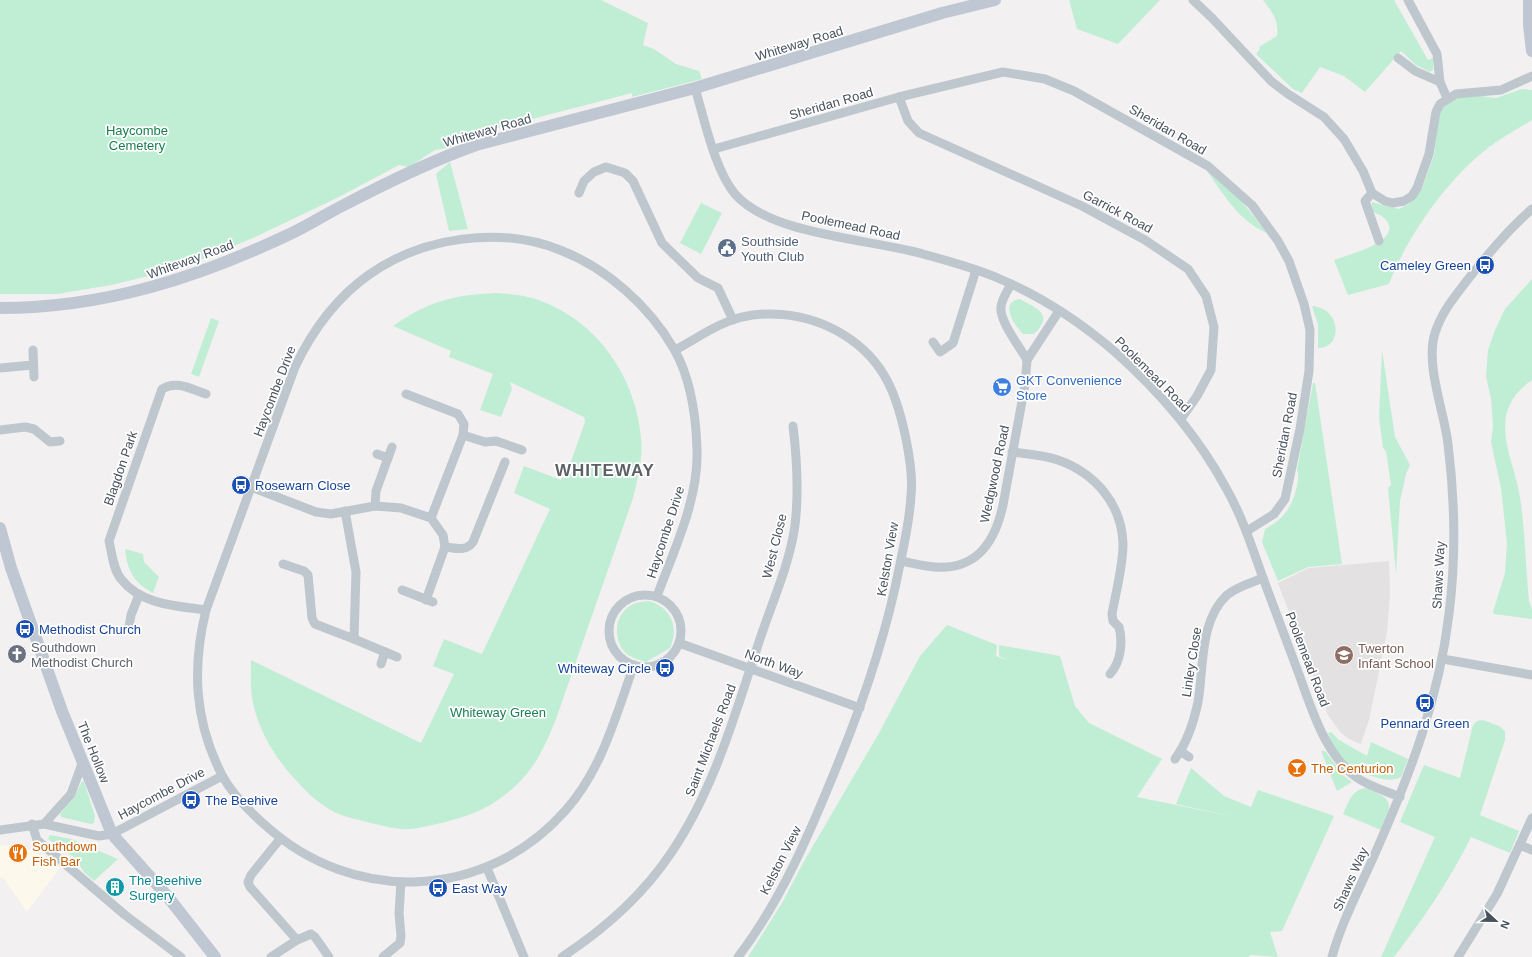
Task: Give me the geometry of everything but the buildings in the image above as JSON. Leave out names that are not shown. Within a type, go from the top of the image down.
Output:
[{"type":"street","name":"Whiteway Road","points":[[0,308],[42,308],[104,299],[179,280],[229,262],[292,233],[343,205],[444,156],[476,145],[695,88],[942,13],[995,0]]},
{"type":"street","points":[[1193,0],[1215,14],[1271,81],[1288,94],[1324,117],[1344,139],[1363,171],[1372,193],[1385,201],[1393,203],[1404,201],[1412,196],[1417,188],[1429,154],[1436,112],[1440,104],[1447,98],[1465,92],[1501,90],[1532,76]]},
{"type":"street","points":[[1408,0],[1437,54],[1440,70],[1440,82],[1447,98]]},
{"type":"street","points":[[1529,0],[1529,25],[1532,51]]},
{"type":"street","points":[[1398,58],[1416,71],[1440,82]]},
{"type":"street","name":"Sheridan Road","points":[[714,150],[899,97],[1003,72],[1045,79],[1074,91],[1208,166],[1252,205],[1278,241],[1289,261],[1304,304],[1310,330],[1310,371],[1300,429],[1285,499],[1274,514],[1247,531]]},
{"type":"street","name":"Poolemead Road","points":[[695,88],[714,150],[725,179],[735,194],[762,215],[792,225],[919,253],[976,270],[1011,284],[1059,311],[1113,350],[1181,418],[1227,488],[1247,531],[1311,704],[1328,745],[1337,758],[1357,778],[1400,797]]},
{"type":"street","name":"Garrick Road","points":[[899,97],[908,120],[919,133],[1082,206],[1145,240],[1188,269],[1206,296],[1214,327],[1211,370],[1197,396],[1181,418]]},
{"type":"street","points":[[579,192],[584,181],[594,172],[606,167],[625,173],[633,182],[662,243],[698,278],[718,288],[733,320]]},
{"type":"street","points":[[1372,193],[1365,201],[1379,241]]},
{"type":"street","name":"Shaws Way","points":[[1332,957],[1400,797],[1429,717],[1443,659],[1450,613],[1453,518],[1448,442],[1432,365],[1432,351],[1435,335],[1449,305],[1493,248],[1532,209]]},
{"type":"street","name":"Haycombe Drive","points":[[657,596],[687,512],[696,469],[697,449],[694,414],[686,378],[675,350],[648,313],[618,283],[561,250],[524,241],[492,238],[467,238],[434,245],[408,254],[369,275],[331,310],[315,329],[295,367],[206,610],[198,656],[196,678],[198,698],[212,750],[222,776],[234,792],[254,815],[280,839],[304,854],[355,876],[370,880],[401,882],[430,881],[487,868],[508,857],[545,831],[565,811],[581,791],[596,767],[634,665],[622,659],[615,650],[610,636],[611,620],[621,604],[631,597],[645,595],[657,596],[668,602],[676,612],[681,630],[679,643]]},
{"type":"street","points":[[933,342],[940,352],[953,343],[976,270]]},
{"type":"street","points":[[1011,284],[1004,297],[1001,308],[1003,318],[1027,360]]},
{"type":"street","name":"Wedgwood Road","points":[[901,561],[933,567],[958,566],[982,551],[992,539],[999,524],[1025,385],[1027,360],[1059,311]]},
{"type":"street","name":"Kelston View","points":[[675,350],[722,324],[749,316],[774,314],[793,316],[822,324],[851,339],[866,352],[885,375],[893,389],[900,410],[910,461],[912,494],[893,601],[882,642],[860,708],[826,792],[787,880],[738,957]]},
{"type":"street","points":[[32,350],[34,377]]},
{"type":"street","points":[[0,368],[33,365]]},
{"type":"street","name":"Blagdon Park","points":[[206,394],[177,384],[170,384],[162,389],[109,541],[113,560],[121,579],[139,595],[166,605],[206,610]]},
{"type":"street","points":[[406,394],[458,414],[464,424],[463,435],[431,518]]},
{"type":"street","name":"West Close","points":[[750,669],[786,564],[795,526],[798,477],[793,426]]},
{"type":"street","points":[[0,430],[25,427],[34,429],[50,442],[60,441]]},
{"type":"street","points":[[463,435],[485,442],[496,441],[522,450]]},
{"type":"street","points":[[375,506],[376,491],[392,447]]},
{"type":"street","points":[[1012,452],[1056,459],[1074,467],[1094,479],[1113,505],[1123,544],[1112,614],[1113,621],[1119,627],[1121,643],[1118,662],[1110,674]]},
{"type":"street","points":[[377,454],[388,458]]},
{"type":"street","points":[[446,547],[462,549],[469,548],[473,542],[505,462]]},
{"type":"street","points":[[252,487],[316,512],[331,514],[375,506],[401,508],[431,518],[443,535],[446,547],[430,601],[402,590]]},
{"type":"street","points":[[345,511],[356,572],[354,639]]},
{"type":"street","name":"The Hollow","points":[[0,528],[21,597],[112,834],[168,897],[214,957]]},
{"type":"street","points":[[283,564],[304,571],[308,575],[312,618],[315,624],[397,657]]},
{"type":"street","name":"Linley Close","points":[[1189,757],[1178,755],[1198,703],[1206,637],[1210,623],[1217,607],[1228,594],[1264,578]]},
{"type":"street","points":[[129,627],[131,615],[139,595]]},
{"type":"street","points":[[634,665],[647,667],[661,663],[671,656],[679,643]]},
{"type":"street","name":"North Way","points":[[679,643],[860,708]]},
{"type":"street","points":[[381,664],[385,652]]},
{"type":"street","points":[[1443,659],[1532,675]]},
{"type":"street","name":"Saint Michaels Road","points":[[562,957],[590,939],[613,918],[642,889],[670,854],[693,818],[710,782],[750,669]]},
{"type":"street","points":[[44,824],[71,794],[83,761]]},
{"type":"street","name":"Haycombe Drive","points":[[112,834],[222,776]]},
{"type":"street","points":[[1458,957],[1497,894],[1532,818]]},
{"type":"street","points":[[32,824],[37,840],[125,915],[182,957]]},
{"type":"street","points":[[0,830],[32,824],[44,824],[99,836],[112,834]]},
{"type":"street","points":[[280,839],[248,882],[250,887],[297,940]]},
{"type":"street","points":[[1520,845],[1532,850]]},
{"type":"street","points":[[487,868],[524,957]]},
{"type":"street","points":[[383,957],[400,943],[401,936],[399,914],[401,882]]},
{"type":"street","points":[[271,957],[297,940],[311,934],[315,937],[329,957]]},
{"type":"shaded area","name":"Twerton Infant School","points":[[1389,561],[1390,594],[1387,632],[1369,720],[1361,744],[1351,740],[1341,733],[1328,715],[1278,583],[1309,568]]},
{"type":"shaded area","points":[[6,845],[34,851],[60,868],[27,912],[3,878],[0,878],[0,846]]},
{"type":"green space","name":"Haycombe Cemetery","points":[[0,0],[601,0],[648,23],[643,45],[654,49],[676,64],[699,71],[702,79],[632,97],[632,93],[459,138],[459,142],[453,147],[435,150],[409,167],[399,165],[339,197],[253,238],[178,269],[111,285],[57,294],[0,294]]},
{"type":"green space","points":[[1069,0],[1160,0],[1118,44],[1077,29]]},
{"type":"green space","points":[[1263,0],[1394,0],[1428,60],[1433,58],[1433,70],[1430,72],[1416,65],[1401,51],[1365,92],[1344,76],[1320,67],[1302,93],[1293,89],[1256,54],[1260,49],[1259,47],[1277,36],[1276,21],[1272,12]]},
{"type":"green space","points":[[1522,89],[1532,90],[1532,120],[1488,148],[1458,175],[1417,229],[1396,266],[1389,284],[1348,295],[1334,260],[1372,246],[1388,234],[1389,227],[1385,219],[1373,212],[1372,202],[1399,209],[1409,204],[1422,188],[1434,155],[1439,114],[1447,101],[1465,94],[1496,98]]},
{"type":"green space","points":[[450,162],[468,229],[449,231],[436,174]]},
{"type":"green space","points":[[1207,171],[1239,198],[1267,233],[1249,222],[1233,207]]},
{"type":"green space","points":[[701,203],[722,213],[701,254],[680,243]]},
{"type":"green space","points":[[1532,279],[1532,380],[1517,393],[1508,408],[1505,422],[1509,454],[1521,504],[1529,601],[1532,609],[1532,619],[1494,614],[1493,612],[1505,573],[1507,543],[1501,488],[1491,442],[1493,426],[1491,399],[1486,376],[1488,350],[1495,330],[1505,309]]},
{"type":"green space","name":"Whiteway Green","points":[[496,293],[530,297],[561,310],[580,323],[596,338],[610,355],[622,374],[631,394],[638,416],[641,438],[641,461],[638,476],[633,498],[556,719],[543,749],[534,764],[524,777],[504,796],[471,814],[446,822],[417,828],[405,829],[387,827],[349,817],[330,810],[308,793],[286,769],[268,743],[259,723],[251,692],[251,660],[421,743],[454,674],[433,666],[444,639],[482,654],[550,509],[514,493],[524,466],[561,480],[562,477],[565,478],[585,422],[584,417],[510,382],[512,389],[501,417],[480,410],[493,374],[449,357],[451,351],[393,326],[406,317],[430,305],[442,301],[467,295]]},
{"type":"green space","points":[[1020,299],[1038,309],[1043,317],[1043,322],[1034,334],[1023,334],[1010,314],[1010,304]]},
{"type":"green space","points":[[1312,306],[1322,308],[1334,320],[1336,328],[1335,336],[1332,342],[1326,347],[1318,348],[1318,325]]},
{"type":"green space","points":[[211,318],[219,321],[199,377],[191,374]]},
{"type":"green space","points":[[1382,350],[1395,437],[1410,465],[1406,474],[1400,501],[1396,574],[1388,488],[1391,485],[1386,451],[1383,448],[1379,418]]},
{"type":"green space","points":[[1313,383],[1315,383],[1342,564],[1308,567],[1278,581],[1262,542],[1265,529],[1282,517],[1293,500],[1297,486],[1297,470]]},
{"type":"green space","points":[[125,549],[143,554],[144,562],[159,577],[153,593],[136,580],[130,570]]},
{"type":"green space","points":[[648,601],[656,604],[667,613],[671,618],[674,632],[670,648],[646,662],[628,655],[623,650],[618,638],[617,625],[622,613],[629,606],[639,602]]},
{"type":"green space","points":[[947,625],[997,645],[996,656],[1007,660],[999,656],[999,645],[1060,656],[1075,706],[1089,723],[1162,759],[1137,797],[1235,817],[1176,804],[1191,768],[1224,796],[1251,807],[1258,790],[1334,816],[1282,931],[1270,932],[1278,957],[1250,955],[1249,957],[748,957],[782,903],[803,863],[879,733],[920,656]]},
{"type":"green space","name":"Pennard Green","points":[[1483,720],[1499,726],[1505,731],[1505,740],[1480,815],[1519,831],[1510,853],[1471,837],[1445,884],[1405,943],[1394,957],[1381,957],[1435,837],[1400,822],[1424,765],[1460,778],[1473,725],[1477,721]]},
{"type":"green space","points":[[1331,732],[1339,740],[1367,756],[1371,742],[1408,759],[1401,777],[1387,780],[1378,778],[1361,772],[1346,763],[1341,758],[1332,743],[1328,733]]},
{"type":"green space","points":[[1321,751],[1325,751],[1345,777],[1352,782],[1337,791]]},
{"type":"green space","points":[[82,781],[84,782],[95,816],[94,823],[91,824],[61,817],[60,814],[75,796]]},
{"type":"green space","points":[[1366,788],[1382,796],[1388,803],[1389,808],[1381,830],[1343,814],[1351,797],[1357,791]]},
{"type":"green space","points":[[50,835],[71,839],[118,859],[94,881],[84,872],[74,857],[48,839]]},
{"type":"place","name":"Southside Youth Club","points":[[727,248]]},
{"type":"place","name":"Cameley Green","points":[[1485,265]]},
{"type":"place","name":"GKT Convenience Store","points":[[1002,387]]},
{"type":"place","name":"Rosewarn Close","points":[[241,485]]},
{"type":"place","name":"Methodist Church","points":[[25,629]]},
{"type":"place","name":"Southdown Methodist Church","points":[[17,654]]},
{"type":"place","name":"Twerton Infant School","points":[[1344,655]]},
{"type":"place","name":"Whiteway Circle","points":[[665,668]]},
{"type":"place","name":"Pennard Green","points":[[1425,703]]},
{"type":"place","name":"The Centurion","points":[[1297,768]]},
{"type":"place","name":"The Beehive","points":[[191,800]]},
{"type":"place","name":"Southdown Fish Bar","points":[[18,853]]},
{"type":"place","name":"The Beehive Surgery","points":[[115,887]]},
{"type":"place","name":"East Way","points":[[438,888]]},
{"type":"district","name":"WHITEWAY","points":[[605,470]]}]
